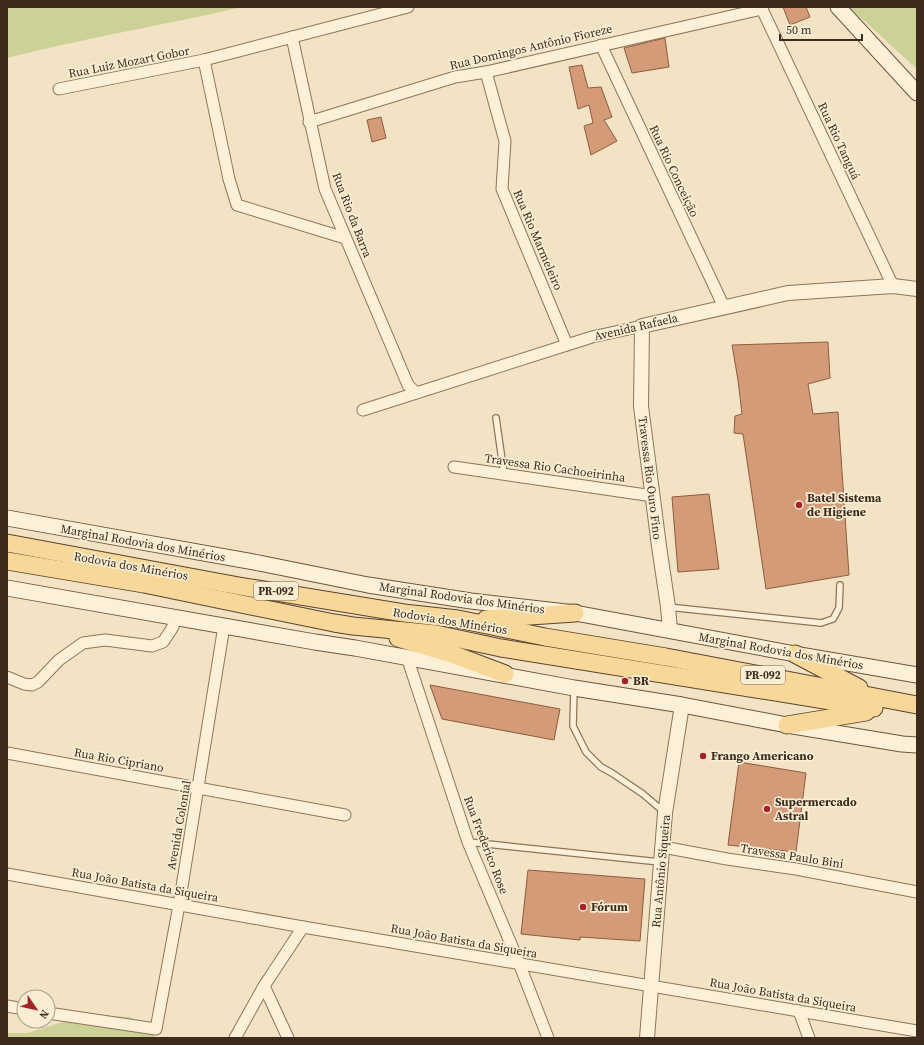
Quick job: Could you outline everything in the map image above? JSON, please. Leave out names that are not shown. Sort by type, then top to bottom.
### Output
[{"type":"main road","points":[[838,7],[917,93]]},
{"type":"main road","name":"Marginal Rodovia dos Minérios","points":[[7,518],[368,585],[471,601],[575,613],[917,675]]},
{"type":"main road","name":"Rodovia dos Minérios","points":[[7,543],[239,586],[404,613],[461,620],[544,637],[680,660],[877,703],[917,716]]},
{"type":"main road","name":"Rodovia dos Minérios","points":[[7,561],[151,586],[353,626],[436,634],[508,649],[877,703],[917,705]]},
{"type":"main road","points":[[7,588],[505,674],[574,688],[682,705],[788,725],[902,744],[917,745]]},
{"type":"main road","points":[[461,620],[575,613]]},
{"type":"main road","points":[[353,626],[452,654],[505,674]]},
{"type":"main road","points":[[796,654],[877,703]]},
{"type":"main road","points":[[788,725],[877,703]]},
{"type":"street","name":"Rua Luiz Mozart Gobor","points":[[59,89],[204,60],[408,7]]},
{"type":"street","name":"Rua Domingos Antônio Fioreze","points":[[309,122],[455,77],[486,72],[762,8]]},
{"type":"street","name":"Rua Rio Tanguá","points":[[762,8],[893,286]]},
{"type":"street","name":"Rua Rio da Barra","points":[[292,37],[309,122],[325,189],[408,385],[416,393]]},
{"type":"street","name":"Rua Rio Conceição","points":[[601,45],[724,307]]},
{"type":"street","points":[[204,60],[237,205],[346,238]]},
{"type":"street","name":"Rua Rio Marmeleiro","points":[[486,72],[505,141],[502,188],[567,345]]},
{"type":"street","name":"Avenida Rafaela","points":[[363,410],[592,337],[788,293],[893,286],[917,289]]},
{"type":"street","name":"Travessa Rio Ouro Fino","points":[[642,326],[641,406],[670,630]]},
{"type":"street","name":"Travessa Rio Cachoeirinha","points":[[454,467],[653,496]]},
{"type":"street","points":[[7,677],[24,684],[32,685],[38,682],[60,660],[83,643],[105,640],[152,646],[163,642],[171,630],[176,618]]},
{"type":"street","name":"Avenida Colonial","points":[[56,1014],[156,1029],[198,788],[224,626]]},
{"type":"street","name":"Rua Frederico Rose","points":[[407,657],[468,842],[519,963],[548,1038]]},
{"type":"street","name":"Rua Antônio Siqueira","points":[[647,1038],[665,813],[682,705]]},
{"type":"street","name":"Rua Rio Cipriano","points":[[7,753],[345,815]]},
{"type":"street","name":"Travessa Paulo Bini","points":[[663,847],[727,859],[796,869],[917,892]]},
{"type":"street","name":"Rua João Batista da Siqueira","points":[[7,874],[303,927],[917,1031]]},
{"type":"street","points":[[235,1038],[264,986],[303,927]]},
{"type":"street","points":[[264,986],[288,1038]]},
{"type":"street","points":[[799,1011],[809,1038]]},
{"type":"lane","points":[[496,418],[504,474]]},
{"type":"lane","points":[[668,607],[821,623],[833,619],[839,608],[840,585]]},
{"type":"lane","points":[[574,688],[573,726],[586,752],[601,767],[643,794],[665,813]]},
{"type":"lane","points":[[468,842],[662,862]]},
{"type":"green space","points":[[7,7],[243,7],[66,44],[7,58]]},
{"type":"green space","points":[[849,7],[917,7],[917,69]]},
{"type":"green space","points":[[95,1015],[130,1017],[157,1038],[7,1038],[7,1033],[28,1033],[41,1029],[56,1029],[56,1024],[75,1018]]},
{"type":"building","points":[[783,7],[806,7],[810,17],[790,25]]},
{"type":"building","points":[[665,38],[669,67],[632,73],[624,48]]},
{"type":"building","points":[[582,65],[588,88],[601,87],[612,117],[604,120],[617,141],[591,155],[584,126],[593,123],[589,105],[578,109],[569,67]]},
{"type":"building","points":[[381,117],[386,138],[372,142],[367,120]]},
{"type":"building","name":"Batel Sistema de Higiene","points":[[828,342],[830,378],[808,384],[813,414],[838,412],[849,575],[766,589],[743,434],[734,433],[735,416],[742,414],[732,345]]},
{"type":"building","points":[[709,494],[719,569],[678,572],[672,497]]},
{"type":"building","points":[[430,685],[560,709],[554,740],[442,719]]},
{"type":"building","name":"Supermercado Astral","points":[[739,762],[806,773],[796,852],[728,845]]},
{"type":"building","name":"Fórum","points":[[528,870],[645,879],[640,941],[580,937],[580,940],[521,934]]},
{"type":"place","name":"Batel Sistema de Higiene","points":[[799,505]]},
{"type":"place","name":"BR","points":[[625,681]]},
{"type":"place","name":"Frango Americano","points":[[703,756]]},
{"type":"place","name":"Supermercado Astral","points":[[767,809]]},
{"type":"place","name":"Fórum","points":[[583,907]]}]
